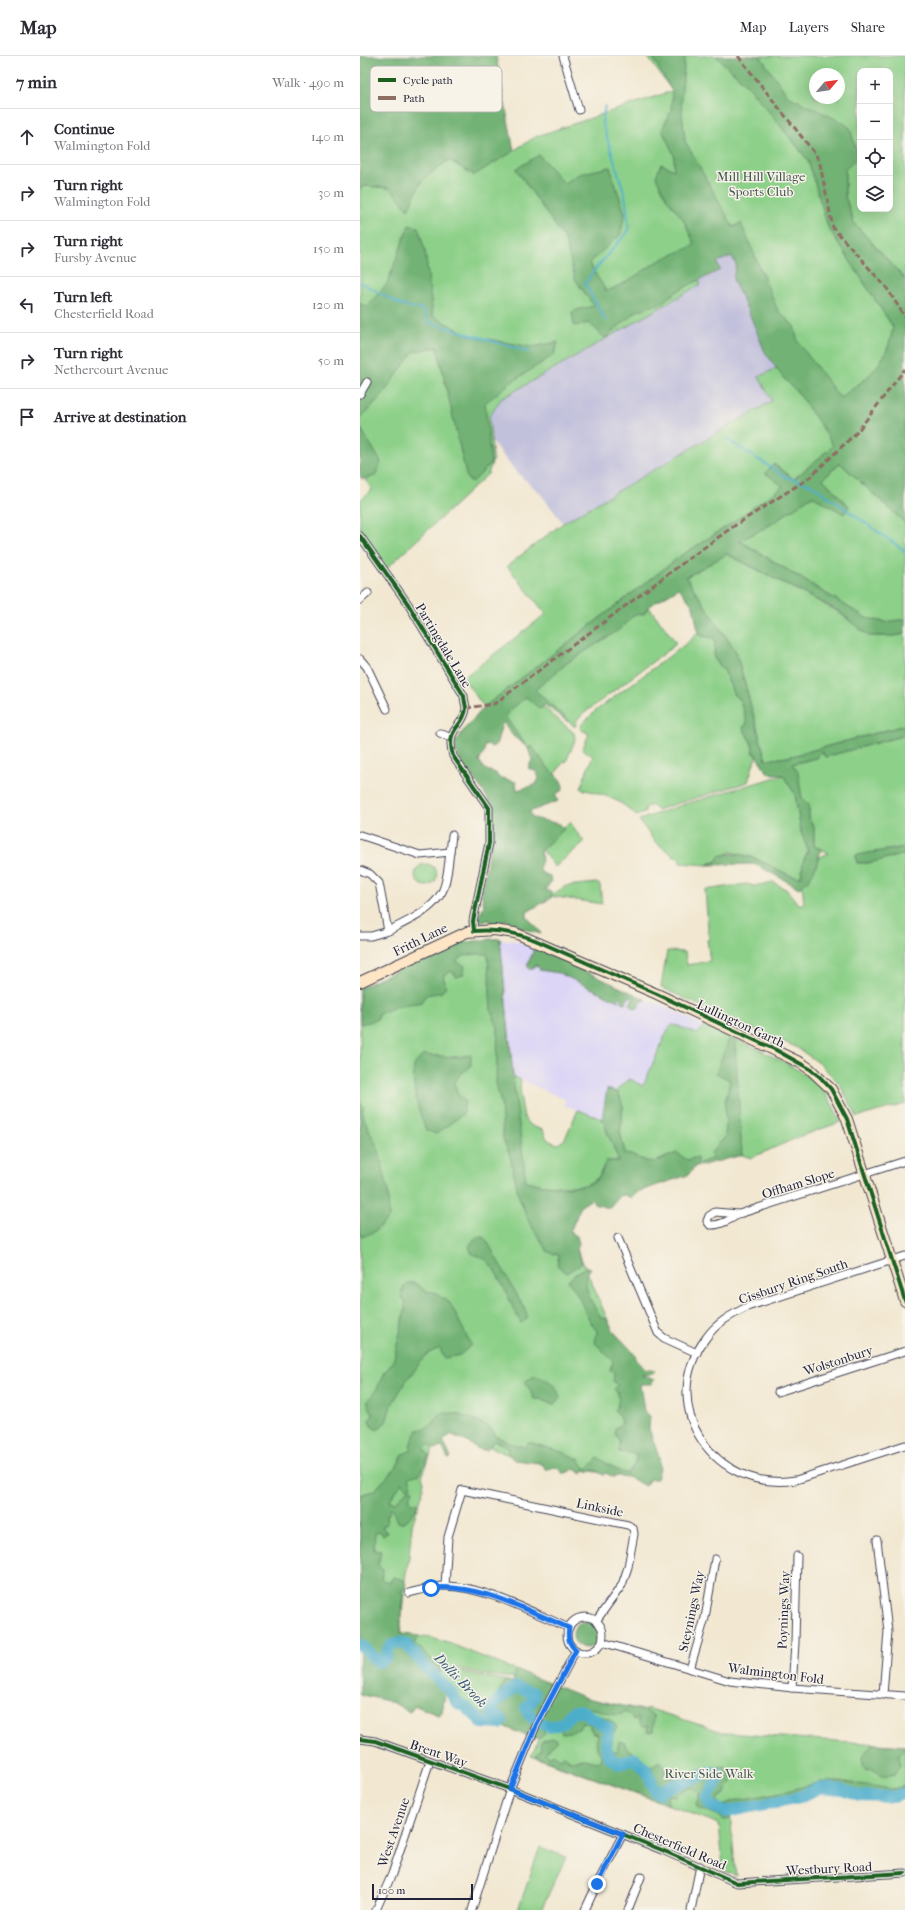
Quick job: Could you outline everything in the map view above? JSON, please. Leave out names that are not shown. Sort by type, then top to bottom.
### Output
[{"type":"street","points":[[563,56],[580,110]]},
{"type":"street","points":[[360,394],[367,382]]},
{"type":"street","name":"Partingdale Lane","points":[[360,536],[408,604],[464,696],[466,708],[451,738]]},
{"type":"street","points":[[360,600],[368,593]]},
{"type":"street","points":[[360,659],[367,667],[387,709]]},
{"type":"street","points":[[440,733],[451,738],[453,756],[489,808],[489,843],[473,921],[474,931]]},
{"type":"street","points":[[360,835],[420,855],[450,852]]},
{"type":"street","points":[[360,936],[371,936],[388,931],[415,916],[436,901],[443,891],[447,877],[452,835]]},
{"type":"street","points":[[360,870],[370,874],[379,883],[388,931]]},
{"type":"street","name":"Frith Lane","points":[[360,982],[449,939],[474,931],[494,930]]},
{"type":"street","name":"Lullington Garth","points":[[494,930],[515,933],[604,970],[776,1050],[810,1069],[831,1089],[847,1120],[905,1301]]},
{"type":"street","name":"Offham Slope","points":[[739,1214],[905,1161]]},
{"type":"street","points":[[618,1238],[658,1333],[664,1338],[697,1353]]},
{"type":"street","name":"Cissbury Ring South","points":[[905,1256],[747,1307],[732,1314],[713,1329],[697,1353],[690,1369],[688,1385],[688,1399],[692,1422],[709,1451],[736,1472],[760,1481],[789,1481],[905,1445]]},
{"type":"street","name":"Wolstonbury","points":[[778,1392],[905,1351]]},
{"type":"street","name":"Linkside","points":[[445,1586],[448,1537],[460,1487],[628,1525],[633,1528],[634,1534],[626,1576],[613,1600],[596,1621]]},
{"type":"street","points":[[877,1540],[888,1632],[883,1695]]},
{"type":"street","name":"Poynings Way","points":[[792,1688],[797,1556]]},
{"type":"street","name":"Steynings Way","points":[[690,1669],[705,1618],[715,1559]]},
{"type":"street","points":[[409,1593],[445,1586],[461,1588],[482,1593],[569,1628]]},
{"type":"street","points":[[581,1618],[596,1621],[602,1630],[602,1642],[596,1650],[591,1652],[586,1653],[576,1650],[568,1638],[569,1628],[576,1620],[581,1618]]},
{"type":"street","name":"Walmington Fold","points":[[602,1642],[730,1681],[792,1688],[905,1696]]},
{"type":"street","points":[[472,1910],[510,1789],[536,1726],[576,1650]]},
{"type":"street","name":"Brent Way","points":[[360,1740],[375,1741],[510,1789]]},
{"type":"street","name":"West Avenue","points":[[376,1910],[392,1874],[430,1761]]},
{"type":"street","name":"Chesterfield Road","points":[[510,1789],[623,1834],[730,1880]]},
{"type":"street","points":[[585,1910],[623,1834]]},
{"type":"street","points":[[691,1910],[700,1866]]},
{"type":"street","name":"Westbury Road","points":[[730,1880],[737,1883],[905,1873]]},
{"type":"street","points":[[628,1910],[641,1877]]},
{"type":"shaded area","points":[[732,256],[736,265],[733,280],[750,315],[765,352],[776,368],[759,377],[772,401],[563,523],[539,492],[517,473],[492,442],[489,417],[501,399],[701,284],[698,280],[720,270],[717,262]]},
{"type":"shaded area","points":[[500,939],[517,941],[532,947],[730,1037],[678,1161],[602,1119],[564,1105],[566,1100],[513,1076]]},
{"type":"green space","points":[[360,56],[496,56],[498,66],[370,66],[370,112],[502,112],[502,88],[514,151],[474,175],[449,160],[422,180],[408,209],[390,188],[364,186],[360,189]]},
{"type":"green space","name":"Mill Hill Village Sports Club","points":[[647,56],[716,56],[748,86],[808,160],[828,227],[893,327],[887,350],[868,376],[840,398],[802,357],[735,243],[691,267],[701,284],[501,399],[489,417],[493,460],[488,474],[387,568],[360,527],[360,500],[372,490],[360,471],[360,189],[363,186],[390,188],[408,208],[422,180],[449,160],[474,175],[537,136],[672,91]]},
{"type":"green space","points":[[652,56],[685,56],[681,100],[685,141],[733,227],[741,223],[778,311],[794,326],[798,342],[840,398],[868,376],[881,360],[887,350],[893,327],[828,227],[808,160],[748,86],[716,56],[760,56],[788,96],[842,122],[850,128],[857,158],[845,170],[845,196],[854,223],[905,279],[905,523],[840,463],[823,479],[849,507],[844,514],[812,496],[770,525],[740,541],[866,618],[885,622],[905,619],[905,634],[893,636],[869,636],[837,610],[727,554],[686,577],[736,652],[766,760],[788,757],[905,725],[905,735],[825,757],[822,751],[816,758],[792,764],[798,772],[802,798],[809,805],[809,820],[814,826],[814,846],[821,849],[816,866],[811,876],[799,888],[755,864],[707,865],[717,861],[718,856],[733,854],[747,856],[788,874],[801,877],[803,862],[808,850],[801,832],[795,794],[783,775],[768,773],[753,751],[752,744],[743,728],[747,723],[740,700],[734,695],[725,672],[714,658],[715,640],[713,638],[699,635],[693,606],[679,588],[649,606],[644,614],[634,615],[620,629],[567,663],[535,690],[569,721],[568,722],[545,705],[540,709],[526,697],[508,712],[506,718],[526,746],[513,736],[504,723],[502,724],[496,745],[491,747],[489,744],[485,745],[484,752],[479,761],[486,770],[496,773],[498,777],[516,782],[517,790],[535,785],[539,779],[537,772],[528,768],[532,760],[528,748],[532,746],[550,770],[559,778],[563,787],[563,790],[555,794],[558,801],[529,812],[533,818],[560,824],[564,829],[540,851],[542,860],[539,868],[542,873],[550,876],[551,882],[545,890],[551,891],[551,898],[527,912],[527,917],[541,934],[520,928],[519,925],[511,925],[507,920],[491,925],[490,920],[482,922],[478,918],[484,906],[482,895],[494,817],[490,803],[464,766],[454,746],[463,730],[484,707],[682,555],[729,525],[783,486],[765,473],[774,464],[794,479],[833,446],[824,430],[796,390],[784,379],[765,352],[750,315],[733,280],[736,265],[732,256],[717,262],[720,270],[679,290],[661,303],[637,311],[605,338],[589,323],[574,326],[572,312],[594,306],[575,279],[565,240],[516,169],[539,155],[564,183],[579,174],[610,167],[625,214],[620,235],[589,263],[606,291],[626,282],[662,260],[695,245],[683,219],[667,199],[656,177],[661,164],[674,170],[674,155],[662,130],[671,110],[672,91]]},
{"type":"green space","points":[[747,56],[905,56],[905,279],[854,223],[845,196],[845,170]]},
{"type":"green space","points":[[409,225],[418,227],[425,250],[433,316],[471,336],[532,347],[558,342],[554,355],[510,383],[485,403],[491,463],[473,482],[467,479],[437,347],[413,352],[384,393],[360,419],[360,303],[366,307],[387,284]]},
{"type":"green space","points":[[776,368],[807,405],[833,446],[794,479],[774,464],[784,486],[729,525],[682,555],[484,707],[463,678],[546,614],[507,566],[563,523],[772,401],[759,377]]},
{"type":"green space","points":[[360,427],[381,462],[375,476],[362,479],[360,476]]},
{"type":"green space","points":[[840,463],[905,523],[905,619],[885,623],[866,618],[739,540],[770,525],[812,496],[849,506],[823,479]]},
{"type":"green space","points":[[727,554],[837,611],[869,636],[893,636],[905,634],[905,725],[788,757],[766,760],[736,652],[686,577]]},
{"type":"green space","points":[[645,602],[675,641],[675,645],[583,714],[577,720],[575,727],[531,689]]},
{"type":"green space","points":[[699,632],[699,635],[713,638],[715,640],[714,658],[725,672],[734,695],[740,700],[747,723],[743,728],[752,744],[753,751],[756,756],[748,782],[656,810],[651,805],[645,808],[645,813],[636,816],[631,810],[618,801],[581,789],[593,756],[582,750],[589,734],[580,729],[581,725],[594,712],[687,643]]},
{"type":"green space","points":[[527,693],[574,733],[575,740],[566,762],[564,761],[553,777],[509,727],[503,712]]},
{"type":"green space","points":[[905,735],[905,847],[856,856],[857,863],[868,863],[905,854],[905,1104],[857,1117],[839,1083],[819,1063],[796,1047],[711,1011],[661,987],[667,951],[685,952],[687,965],[710,961],[707,940],[709,940],[705,890],[746,884],[754,886],[773,882],[787,890],[798,904],[804,904],[802,884],[813,860],[829,853],[814,846],[814,826],[809,820],[809,805],[802,798],[792,764],[816,758],[822,751],[825,757]]},
{"type":"green space","points":[[783,775],[795,794],[801,832],[808,850],[803,862],[801,877],[793,877],[752,857],[731,852],[707,865],[680,863],[680,860],[655,842],[639,820],[685,804]]},
{"type":"green space","points":[[570,822],[584,842],[555,867],[539,847]]},
{"type":"green space","points":[[905,847],[905,854],[868,863],[857,863],[856,855]]},
{"type":"green space","points":[[426,864],[434,867],[437,875],[434,883],[426,886],[418,883],[415,875],[418,867]]},
{"type":"green space","points":[[596,883],[600,885],[602,904],[550,896],[566,886]]},
{"type":"green space","points":[[500,939],[513,1076],[521,1080],[521,1101],[523,1113],[527,1123],[543,1130],[548,1140],[558,1144],[564,1140],[578,1110],[602,1119],[619,1161],[606,1161],[598,1178],[584,1186],[547,1186],[526,1181],[568,1228],[613,1332],[631,1369],[639,1478],[567,1468],[513,1457],[490,1447],[440,1431],[422,1477],[424,1481],[422,1495],[412,1525],[405,1580],[404,1605],[401,1614],[401,1634],[432,1638],[451,1644],[552,1685],[531,1723],[527,1736],[501,1725],[497,1727],[491,1725],[481,1726],[475,1717],[458,1704],[447,1692],[445,1694],[442,1712],[438,1715],[414,1705],[410,1712],[392,1702],[360,1694],[360,988],[458,941],[468,942]],"holes":[[[440,1668],[460,1669],[487,1675],[514,1678],[513,1682],[463,1672],[440,1671]]]},
{"type":"green space","points":[[500,939],[513,1076],[526,1181],[542,1185],[564,1187],[584,1185],[598,1178],[606,1161],[619,1161],[602,1119],[607,1089],[619,1093],[623,1107],[620,1132],[625,1153],[652,1163],[677,1153],[687,1160],[697,1157],[698,1163],[688,1175],[637,1192],[631,1198],[625,1195],[619,1196],[609,1208],[594,1204],[592,1199],[581,1206],[570,1232],[577,1236],[579,1244],[577,1250],[582,1263],[567,1273],[557,1265],[559,1255],[548,1252],[529,1222],[519,1197],[510,1156],[503,1139],[501,1103],[496,1084],[498,1027],[491,1011],[488,954],[467,955],[459,958],[456,961],[465,966],[463,975],[456,977],[452,971],[443,976],[446,986],[442,992],[426,995],[422,1002],[395,1007],[379,1014],[377,1020],[360,1024],[360,988],[458,941],[468,942]]},
{"type":"green space","points":[[535,948],[645,1000],[641,1001],[637,1009],[631,1007],[630,1004],[633,999],[630,996],[625,1003],[621,1002],[622,998],[620,996],[618,1001],[559,973],[539,970],[540,968],[536,965],[530,970],[527,965]]},
{"type":"green space","points":[[672,1025],[697,1034],[704,1026],[748,1044],[779,1059],[807,1076],[822,1089],[831,1102],[841,1122],[801,1136],[751,1158],[742,1155],[691,1168],[677,1153],[652,1163],[625,1153],[620,1132],[623,1107],[616,1092],[618,1088],[630,1079],[643,1086],[668,1029]]},
{"type":"green space","points":[[730,1037],[735,1039],[742,1155],[700,1166],[700,1163],[713,1158],[710,1154],[725,1137],[725,1102],[730,1080],[716,1073]]},
{"type":"green space","points":[[423,1055],[457,1057],[471,1055],[471,1066],[461,1074],[454,1083],[458,1094],[465,1101],[463,1114],[436,1134],[426,1130],[420,1114],[415,1090],[414,1065]]},
{"type":"green space","points":[[360,1102],[363,1107],[363,1116],[379,1151],[388,1190],[389,1218],[374,1232],[362,1237],[360,1233]]},
{"type":"green space","points":[[476,1237],[484,1237],[525,1309],[528,1318],[521,1323],[496,1272],[486,1260],[472,1254],[469,1246]]},
{"type":"green space","points":[[587,1267],[591,1268],[587,1274],[586,1287],[601,1318],[607,1319],[615,1333],[633,1352],[637,1360],[645,1369],[655,1371],[653,1374],[642,1375],[654,1380],[651,1384],[640,1384],[644,1411],[650,1416],[649,1429],[659,1457],[660,1468],[657,1479],[650,1479],[645,1486],[626,1477],[613,1477],[606,1473],[603,1475],[595,1470],[584,1470],[582,1474],[574,1469],[566,1473],[562,1473],[559,1469],[553,1467],[551,1469],[546,1469],[539,1463],[514,1460],[508,1453],[509,1447],[494,1441],[487,1450],[481,1450],[452,1434],[443,1440],[451,1458],[448,1459],[441,1447],[435,1449],[428,1444],[424,1448],[429,1456],[420,1474],[409,1477],[412,1486],[407,1488],[402,1483],[389,1501],[396,1502],[407,1490],[414,1490],[409,1497],[412,1504],[418,1502],[414,1512],[408,1519],[401,1523],[398,1522],[393,1509],[390,1508],[389,1514],[386,1515],[387,1524],[382,1527],[387,1533],[383,1536],[381,1532],[375,1533],[374,1550],[381,1551],[378,1565],[383,1570],[381,1579],[389,1583],[393,1577],[404,1580],[407,1588],[401,1591],[404,1598],[401,1614],[401,1634],[419,1636],[414,1643],[440,1667],[439,1678],[449,1687],[458,1700],[466,1704],[476,1713],[485,1714],[495,1700],[505,1681],[513,1682],[516,1670],[586,1698],[646,1711],[654,1716],[653,1732],[647,1731],[648,1726],[642,1727],[639,1723],[638,1717],[634,1720],[626,1712],[616,1715],[595,1709],[584,1709],[609,1720],[617,1727],[613,1734],[611,1749],[617,1752],[619,1742],[624,1742],[627,1749],[639,1755],[651,1767],[659,1761],[666,1767],[664,1776],[666,1778],[674,1777],[681,1781],[690,1777],[695,1771],[724,1766],[730,1773],[732,1782],[728,1787],[726,1794],[720,1797],[718,1801],[722,1806],[733,1801],[787,1791],[820,1782],[846,1782],[892,1789],[905,1786],[905,1797],[894,1800],[858,1800],[848,1794],[819,1791],[797,1800],[730,1814],[731,1819],[724,1820],[715,1814],[697,1807],[696,1802],[699,1799],[699,1793],[693,1787],[682,1791],[677,1796],[668,1795],[667,1800],[669,1805],[536,1757],[542,1750],[540,1746],[542,1741],[552,1738],[557,1739],[557,1742],[545,1752],[550,1757],[553,1754],[560,1759],[564,1756],[571,1760],[583,1759],[595,1762],[600,1761],[601,1755],[596,1745],[598,1734],[593,1733],[590,1728],[590,1724],[582,1722],[579,1729],[562,1733],[560,1728],[545,1728],[543,1730],[545,1734],[540,1738],[534,1738],[532,1727],[527,1736],[501,1725],[497,1727],[491,1725],[481,1726],[475,1717],[458,1704],[447,1692],[445,1694],[442,1712],[438,1715],[414,1705],[410,1712],[392,1702],[360,1694],[360,1495],[374,1491],[397,1466],[403,1454],[412,1450],[410,1445],[418,1430],[431,1425],[440,1413],[461,1415],[481,1423],[493,1430],[495,1436],[512,1444],[525,1447],[528,1442],[562,1452],[579,1459],[585,1468],[588,1468],[598,1458],[621,1472],[628,1473],[635,1463],[636,1454],[619,1452],[619,1440],[615,1434],[615,1428],[622,1424],[618,1414],[615,1411],[619,1399],[618,1394],[614,1389],[618,1385],[613,1381],[614,1373],[610,1371],[613,1361],[595,1343],[597,1331],[568,1281],[576,1273]]},
{"type":"green space","points":[[406,1283],[415,1283],[425,1291],[433,1292],[450,1303],[471,1345],[460,1355],[444,1358],[440,1348],[427,1354],[406,1381],[391,1406],[386,1422],[377,1430],[371,1426],[369,1420],[373,1415],[367,1401],[377,1389],[383,1374],[393,1362],[405,1311],[405,1301],[402,1297],[402,1290]]},
{"type":"green space","points":[[534,1375],[547,1380],[557,1390],[560,1399],[553,1405],[540,1399],[534,1399],[525,1382]]},
{"type":"green space","points":[[586,1622],[595,1626],[599,1635],[595,1644],[586,1648],[577,1644],[573,1635],[577,1626]]},
{"type":"green space","name":"River Side Walk","points":[[586,1698],[646,1711],[647,1708],[726,1733],[905,1746],[905,1797],[894,1800],[858,1800],[848,1794],[819,1791],[797,1800],[730,1814],[736,1876],[720,1869],[723,1866],[719,1824],[531,1756],[546,1722]]},
{"type":"green space","points":[[875,1744],[904,1746],[904,1750],[899,1754],[900,1765],[895,1774],[884,1776],[872,1769],[866,1770],[863,1762],[864,1755],[868,1749]]},
{"type":"green space","points":[[540,1847],[566,1857],[541,1910],[518,1910]]},
{"type":"waterway","points":[[605,106],[602,122],[625,195],[629,230],[592,273],[585,284],[606,321]]},
{"type":"waterway","points":[[360,282],[401,305],[424,310],[428,322],[529,352]]},
{"type":"waterway","points":[[726,439],[786,477],[812,485],[905,551]]},
{"type":"waterway","name":"Dollis Brook","points":[[360,1645],[379,1662],[386,1658],[388,1649],[393,1644],[401,1643],[407,1645],[426,1668],[448,1689],[458,1703],[465,1706],[483,1723],[500,1724],[502,1722],[502,1720],[492,1713],[491,1709],[494,1704],[515,1687],[534,1693],[535,1697],[526,1708],[527,1712],[535,1720],[550,1727],[563,1723],[573,1711],[582,1711],[608,1728],[606,1747],[609,1757],[619,1764],[634,1758],[646,1770],[656,1792],[659,1793],[669,1787],[712,1772],[718,1774],[719,1778],[707,1798],[710,1805],[726,1812],[800,1797],[819,1788],[843,1790],[859,1796],[893,1797],[905,1793]]},
{"type":"marked path","points":[[738,56],[816,155],[820,164],[833,228],[886,287],[905,317]]},
{"type":"marked path","points":[[466,708],[494,704],[731,528],[809,478],[857,432],[905,369]]},
{"type":"cycle path","points":[[360,536],[408,604],[464,696],[466,709],[464,716],[462,721],[455,729],[451,739],[453,756],[489,808],[489,843],[473,921],[474,931],[490,930],[505,932],[535,940],[657,994],[776,1050],[810,1069],[820,1077],[831,1089],[847,1119],[905,1301]]},
{"type":"cycle path","points":[[360,1739],[375,1741],[510,1789],[662,1850],[737,1883],[905,1873]]},
{"type":"route","points":[[431,1588],[445,1586],[482,1593],[569,1628],[568,1638],[572,1647],[576,1650],[536,1726],[510,1789],[623,1834],[597,1884]]}]
